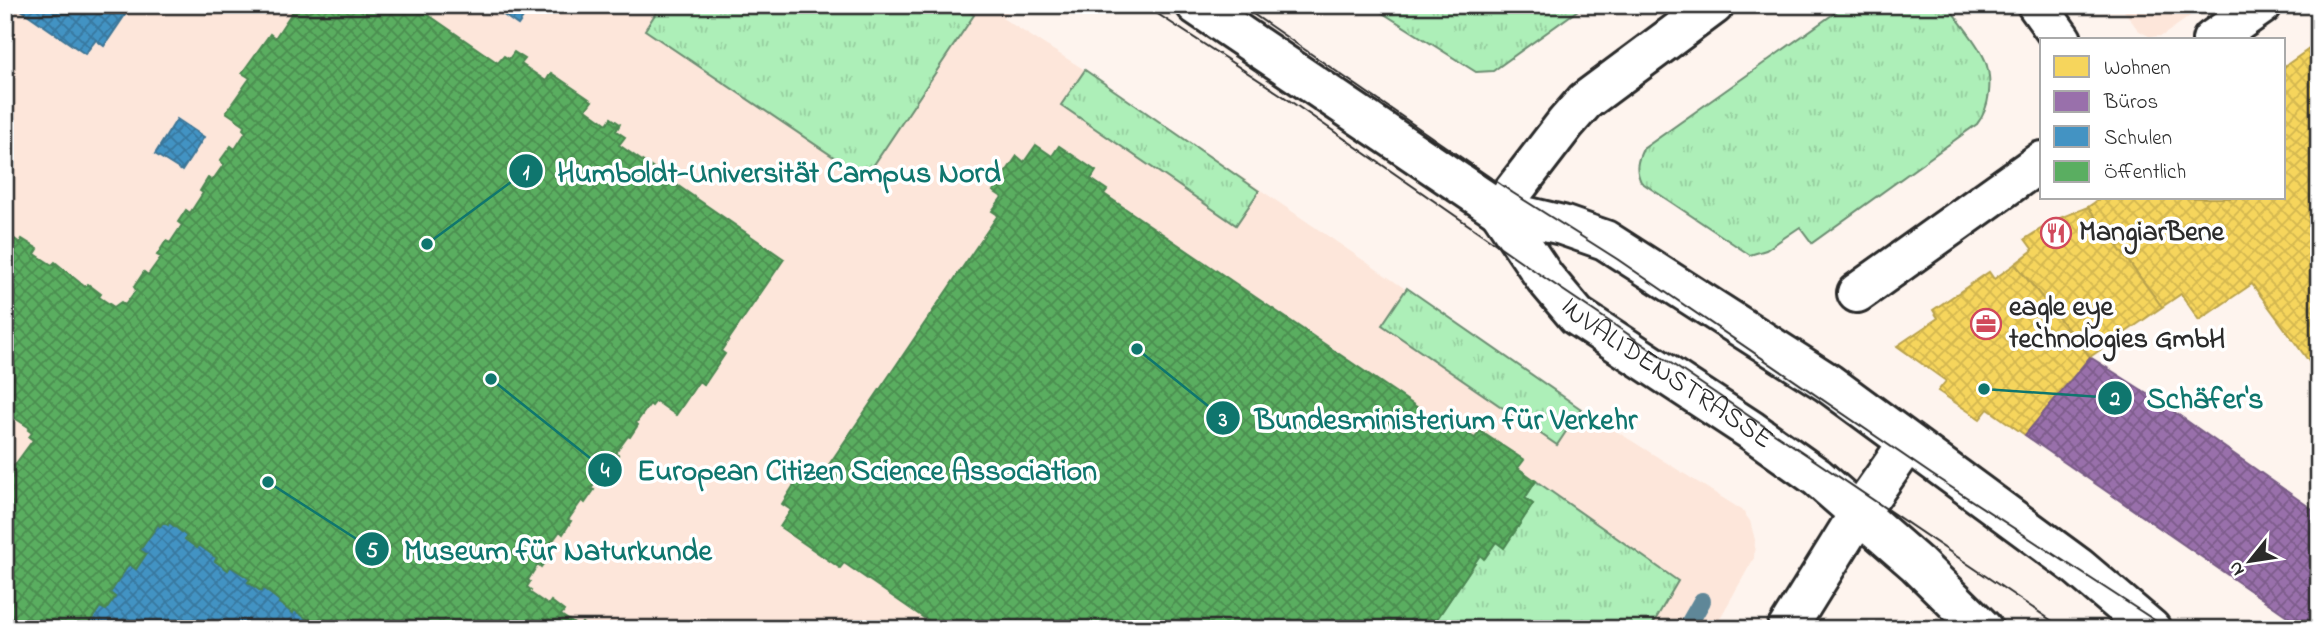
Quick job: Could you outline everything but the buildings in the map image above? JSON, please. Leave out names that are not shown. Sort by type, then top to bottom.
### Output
[{"type":"main road","name":"INVALIDENSTRASSE","points":[[1196,5],[1499,210],[1585,232],[1623,250],[1828,383],[2078,567],[2151,629]]},
{"type":"main road","points":[[1499,210],[1564,124],[1585,101],[1714,5]]},
{"type":"main road","points":[[2037,5],[2061,38]]},
{"type":"main road","points":[[2215,38],[2262,5]]},
{"type":"main road","points":[[1857,293],[2040,162]]},
{"type":"main road","name":"INVALIDENSTRASSE","points":[[1499,210],[1545,278],[1577,316],[1817,477],[1917,564],[1983,629]]},
{"type":"main road","points":[[1787,629],[1859,513],[1908,443]]},
{"type":"shaded area","points":[[5,5],[1014,5],[1002,18],[1085,70],[1581,409],[1742,510],[1750,521],[1755,540],[1754,558],[1714,629],[5,629]]},
{"type":"shaded area","points":[[2120,5],[2206,5],[2162,36],[2150,37],[2138,30]]},
{"type":"green space","points":[[661,5],[959,5],[974,15],[865,178],[645,30]]},
{"type":"green space","points":[[1370,5],[1585,5],[1493,71],[1476,72]]},
{"type":"green space","points":[[1846,5],[1947,5],[1985,60],[1989,85],[1987,102],[1977,124],[1812,243],[1800,227],[1766,250],[1750,255],[1641,182],[1638,165],[1643,149]]},
{"type":"green space","points":[[1085,70],[1259,191],[1236,225],[1061,105]]},
{"type":"green space","points":[[1407,288],[1581,409],[1557,445],[1382,325]]},
{"type":"green space","points":[[1536,481],[1678,581],[1650,629],[1430,629],[1480,555],[1485,558],[1496,542],[1504,547],[1533,504],[1525,498]]},
{"type":"waterway","points":[[1686,629],[1702,601]]},
{"type":"tram line","points":[[1144,5],[1280,94],[1545,278],[2064,629]]},
{"type":"tram line","points":[[1240,5],[1513,193],[1617,259],[1931,474],[2168,629]]},
{"type":"place","name":"MangiarBene","points":[[2056,233]]},
{"type":"place","name":"Humboldt-Universität Campus Nord","points":[[427,244]]},
{"type":"place","name":"eagle eye technologies GmbH","points":[[1986,324]]},
{"type":"place","name":"Bundesministerium für Verkehr","points":[[1137,349]]},
{"type":"place","name":"European Citizen Science Association","points":[[491,379]]},
{"type":"place","name":"Schäfer's","points":[[1984,389]]},
{"type":"place","name":"Museum für Naturkunde","points":[[268,482]]}]
